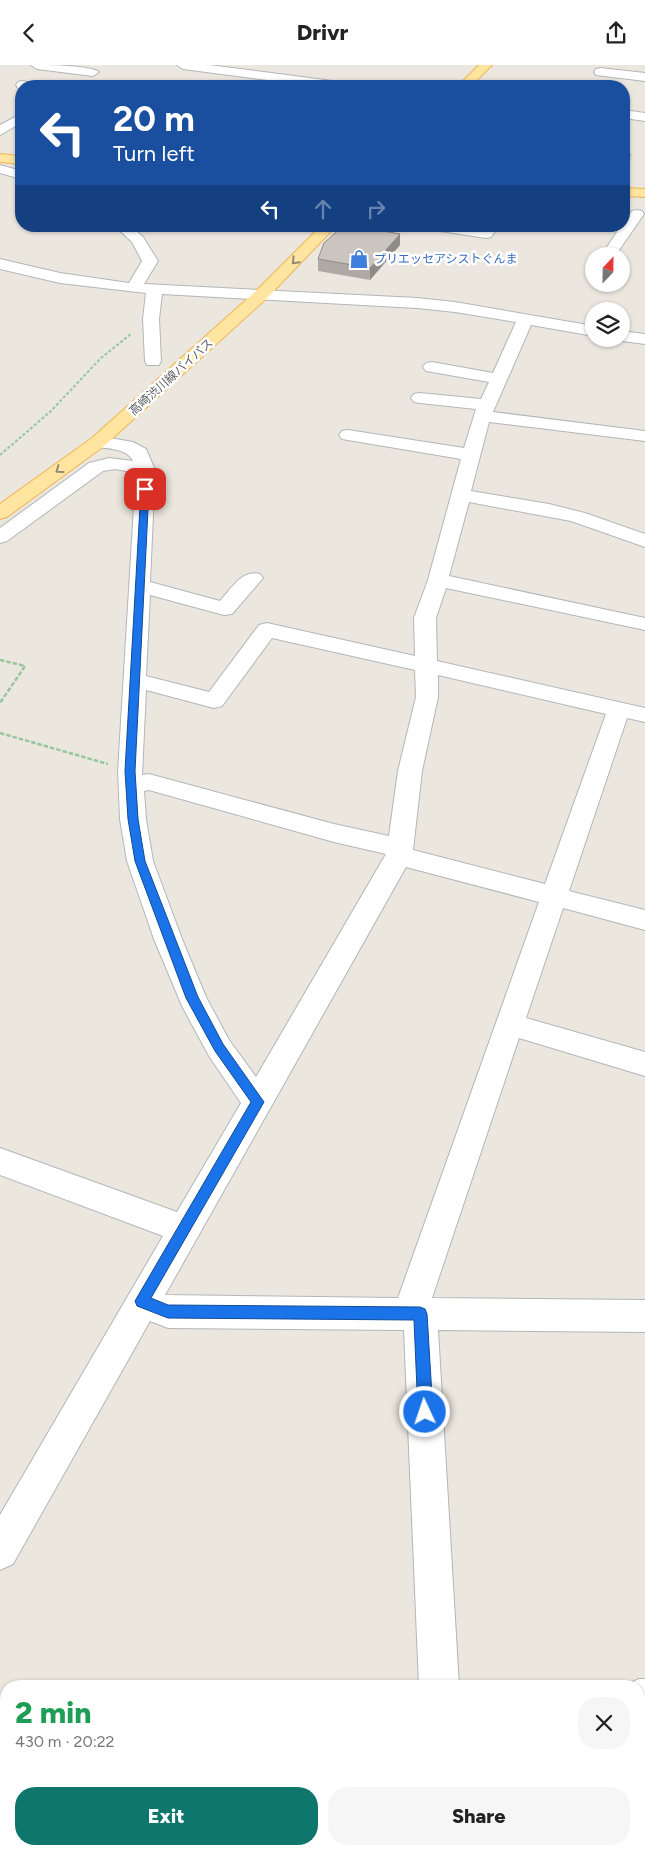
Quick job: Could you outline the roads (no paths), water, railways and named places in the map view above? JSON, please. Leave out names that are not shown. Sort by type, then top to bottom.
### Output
[{"type":"main road","points":[[454,80],[469,65]]},
{"type":"main road","points":[[470,80],[486,65]]},
{"type":"main road","points":[[0,158],[15,159]]},
{"type":"main road","points":[[630,192],[645,193]]},
{"type":"main road","name":"高崎渋川線バイパス","points":[[0,513],[98,442],[262,294],[323,232]]},
{"type":"main road","name":"高崎渋川線バイパス","points":[[0,493],[104,420],[187,347],[250,280]]},
{"type":"street","points":[[81,80],[105,65]]},
{"type":"street","points":[[183,65],[296,80]]},
{"type":"street","points":[[280,80],[293,69]]},
{"type":"street","points":[[597,72],[645,77]]},
{"type":"street","points":[[30,78],[54,80]]},
{"type":"street","points":[[630,103],[645,105]]},
{"type":"street","points":[[630,115],[645,117]]},
{"type":"street","points":[[0,131],[15,122]]},
{"type":"street","points":[[0,169],[15,173]]},
{"type":"street","points":[[129,232],[138,240],[150,261],[148,267],[133,288]]},
{"type":"street","points":[[614,247],[623,232]]},
{"type":"street","points":[[0,264],[60,278],[133,288],[377,300],[455,307],[585,329]]},
{"type":"street","points":[[153,361],[151,319],[155,288]]},
{"type":"street","points":[[0,1551],[400,852],[410,771],[427,697],[425,618],[438,580],[484,411],[526,319]]},
{"type":"street","points":[[630,337],[645,339]]},
{"type":"street","points":[[432,367],[498,379]]},
{"type":"street","points":[[420,398],[484,411],[645,437]]},
{"type":"street","points":[[348,435],[472,455]]},
{"type":"street","points":[[98,442],[126,446],[139,453],[146,470],[134,680],[131,778],[133,819],[140,861],[168,939],[192,998],[219,1048],[257,1102]]},
{"type":"street","points":[[0,537],[96,467],[108,463],[127,464],[146,470]]},
{"type":"street","points":[[461,495],[549,510],[578,517],[645,541]]},
{"type":"street","points":[[140,586],[224,609],[253,578]]},
{"type":"street","points":[[438,580],[645,624]]},
{"type":"street","points":[[134,680],[214,701],[267,630],[632,712],[553,897],[417,1291],[416,1314],[439,1680]]},
{"type":"street","points":[[131,778],[334,833],[553,897],[645,920]]},
{"type":"street","points":[[509,1024],[645,1063]]},
{"type":"street","points":[[0,1161],[184,1229]]},
{"type":"street","points":[[142,1301],[168,1311],[645,1316]]},
{"type":"place","name":"プリエッセアシストぐんま","points":[[359,259]]}]
